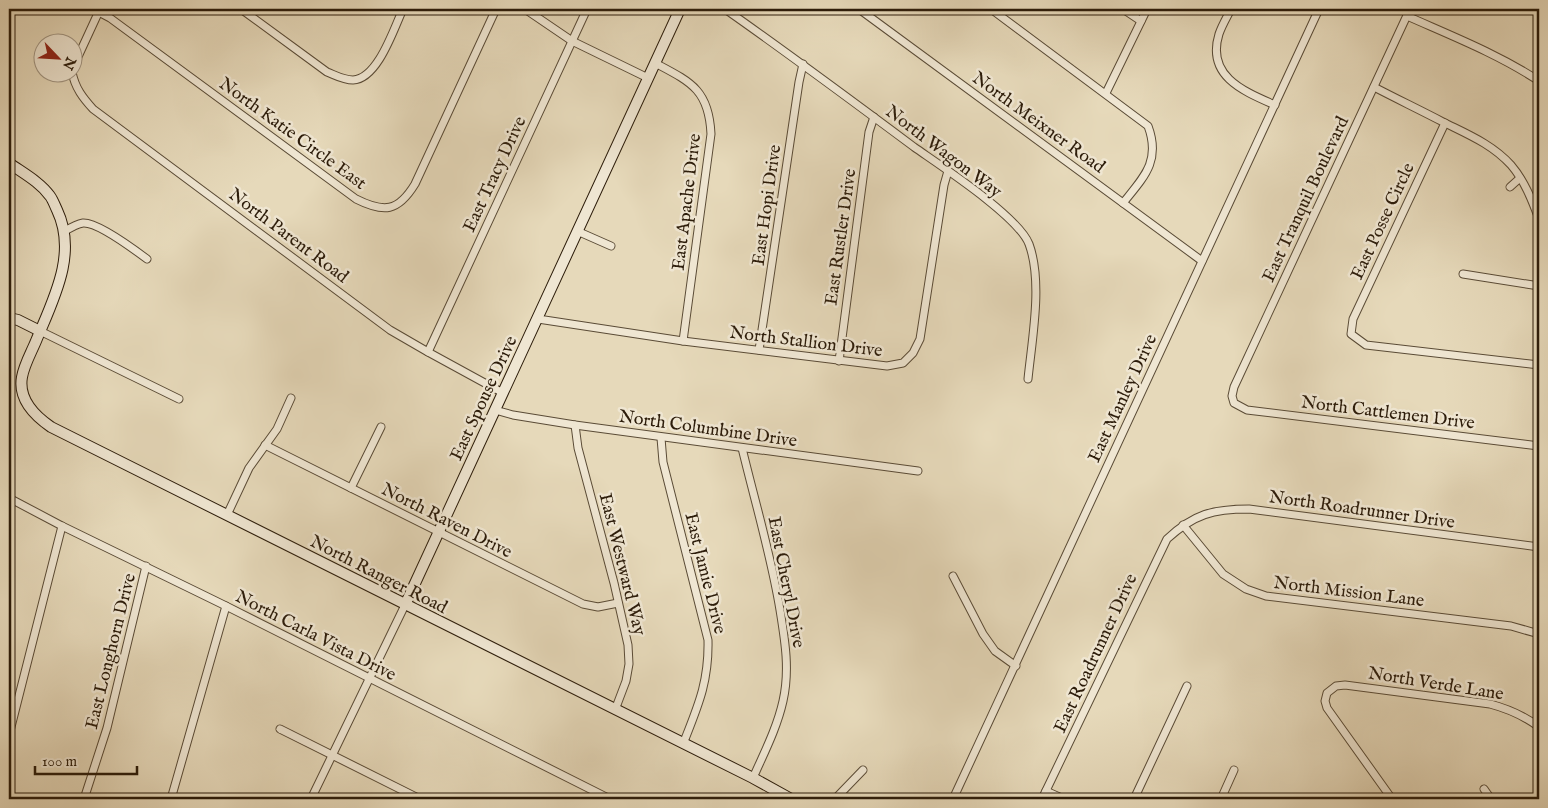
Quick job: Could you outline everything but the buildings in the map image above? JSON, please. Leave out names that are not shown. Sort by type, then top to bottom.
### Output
[{"type":"street","points":[[241,9],[327,72],[342,78],[355,80],[376,66],[403,9]]},
{"type":"street","name":"North Katie Circle East","points":[[98,10],[356,199],[370,206],[383,209],[393,207],[402,202],[415,184],[496,9]]},
{"type":"street","points":[[525,9],[572,41],[648,78]]},
{"type":"street","name":"East Tracy Drive","points":[[428,352],[587,9]]},
{"type":"street","name":"East Spouse Drive","points":[[311,799],[405,605],[680,9]]},
{"type":"street","name":"North Wagon Way","points":[[725,9],[804,64],[986,200],[1018,228],[1028,242],[1032,256],[1036,290],[1028,379]]},
{"type":"street","name":"North Meixner Road","points":[[859,9],[1202,261]]},
{"type":"street","points":[[991,9],[1148,126],[1153,140],[1154,152],[1144,176],[1124,203]]},
{"type":"street","points":[[1123,9],[1141,21]]},
{"type":"street","points":[[1106,93],[1147,9]]},
{"type":"street","points":[[1231,9],[1219,34],[1216,56],[1221,71],[1235,84],[1248,92],[1275,104]]},
{"type":"street","name":"East Manley Drive","points":[[953,799],[1319,9]]},
{"type":"street","points":[[82,48],[98,10]]},
{"type":"street","points":[[1408,12],[1485,50],[1539,81]]},
{"type":"street","name":"East Tranquil Boulevard","points":[[1234,403],[1232,396],[1234,387],[1408,12]]},
{"type":"street","name":"East Apache Drive","points":[[655,63],[675,73],[696,88],[706,105],[710,118],[711,134],[683,341]]},
{"type":"street","name":"East Hopi Drive","points":[[759,350],[799,82],[804,64]]},
{"type":"street","name":"North Parent Road","points":[[74,82],[82,97],[93,109],[390,330],[503,393]]},
{"type":"street","points":[[1374,87],[1481,141],[1511,165],[1533,201],[1539,219]]},
{"type":"street","name":"East Rustler Drive","points":[[839,361],[869,132],[874,117]]},
{"type":"street","name":"East Posse Circle","points":[[1445,123],[1353,319],[1351,334],[1366,345],[1539,365]]},
{"type":"street","points":[[9,163],[38,183],[51,197],[65,231],[83,223],[91,224],[147,259]]},
{"type":"street","name":"North Stallion Drive","points":[[538,319],[683,341],[839,361],[887,366],[903,363],[913,353],[920,339],[944,185],[948,172]]},
{"type":"street","points":[[1510,186],[1520,178]]},
{"type":"street","name":"North Ranger Road","points":[[65,231],[66,250],[62,274],[22,378],[24,393],[29,406],[38,418],[51,427],[753,778],[791,799]]},
{"type":"street","points":[[577,231],[611,246]]},
{"type":"street","points":[[1463,274],[1539,286]]},
{"type":"street","points":[[9,318],[18,320],[179,399]]},
{"type":"street","points":[[227,515],[249,468],[277,429],[291,398]]},
{"type":"street","name":"North Cattlemen Drive","points":[[1234,403],[1247,410],[1539,446]]},
{"type":"street","name":"North Columbine Drive","points":[[495,410],[513,415],[661,438],[918,471]]},
{"type":"street","name":"East Westward Way","points":[[574,425],[578,448],[628,645],[626,681],[615,710]]},
{"type":"street","points":[[351,488],[381,427]]},
{"type":"street","name":"East Jamie Drive","points":[[661,438],[663,462],[708,640],[708,660],[703,691],[683,744]]},
{"type":"street","name":"North Raven Drive","points":[[266,445],[438,533],[583,604],[598,607],[618,603]]},
{"type":"street","name":"East Cheryl Drive","points":[[742,448],[773,567],[787,649],[787,676],[784,700],[777,724],[753,778]]},
{"type":"street","name":"North Carla Vista Drive","points":[[9,498],[608,799]]},
{"type":"street","name":"North Roadrunner Drive","points":[[1183,525],[1200,515],[1217,510],[1249,509],[1539,548]]},
{"type":"street","name":"North Mission Lane","points":[[1183,525],[1223,574],[1246,590],[1266,596],[1511,626],[1539,634]]},
{"type":"street","name":"East Roadrunner Drive","points":[[1042,799],[1157,558],[1168,539],[1183,525]]},
{"type":"street","points":[[9,735],[62,526]]},
{"type":"street","name":"East Longhorn Drive","points":[[84,799],[107,728],[146,566]]},
{"type":"street","points":[[953,576],[983,634],[995,651],[1016,666]]},
{"type":"street","points":[[171,799],[226,606]]},
{"type":"street","name":"North Verde Lane","points":[[1392,799],[1327,708],[1325,701],[1327,693],[1336,686],[1345,685],[1490,704],[1510,709],[1539,727]]},
{"type":"street","points":[[1134,799],[1187,686]]},
{"type":"street","points":[[280,729],[420,799]]},
{"type":"street","points":[[835,799],[863,770]]},
{"type":"street","points":[[1221,799],[1234,770]]},
{"type":"street","points":[[1484,789],[1491,799]]},
{"type":"street","points":[[1046,791],[1064,799]]}]
